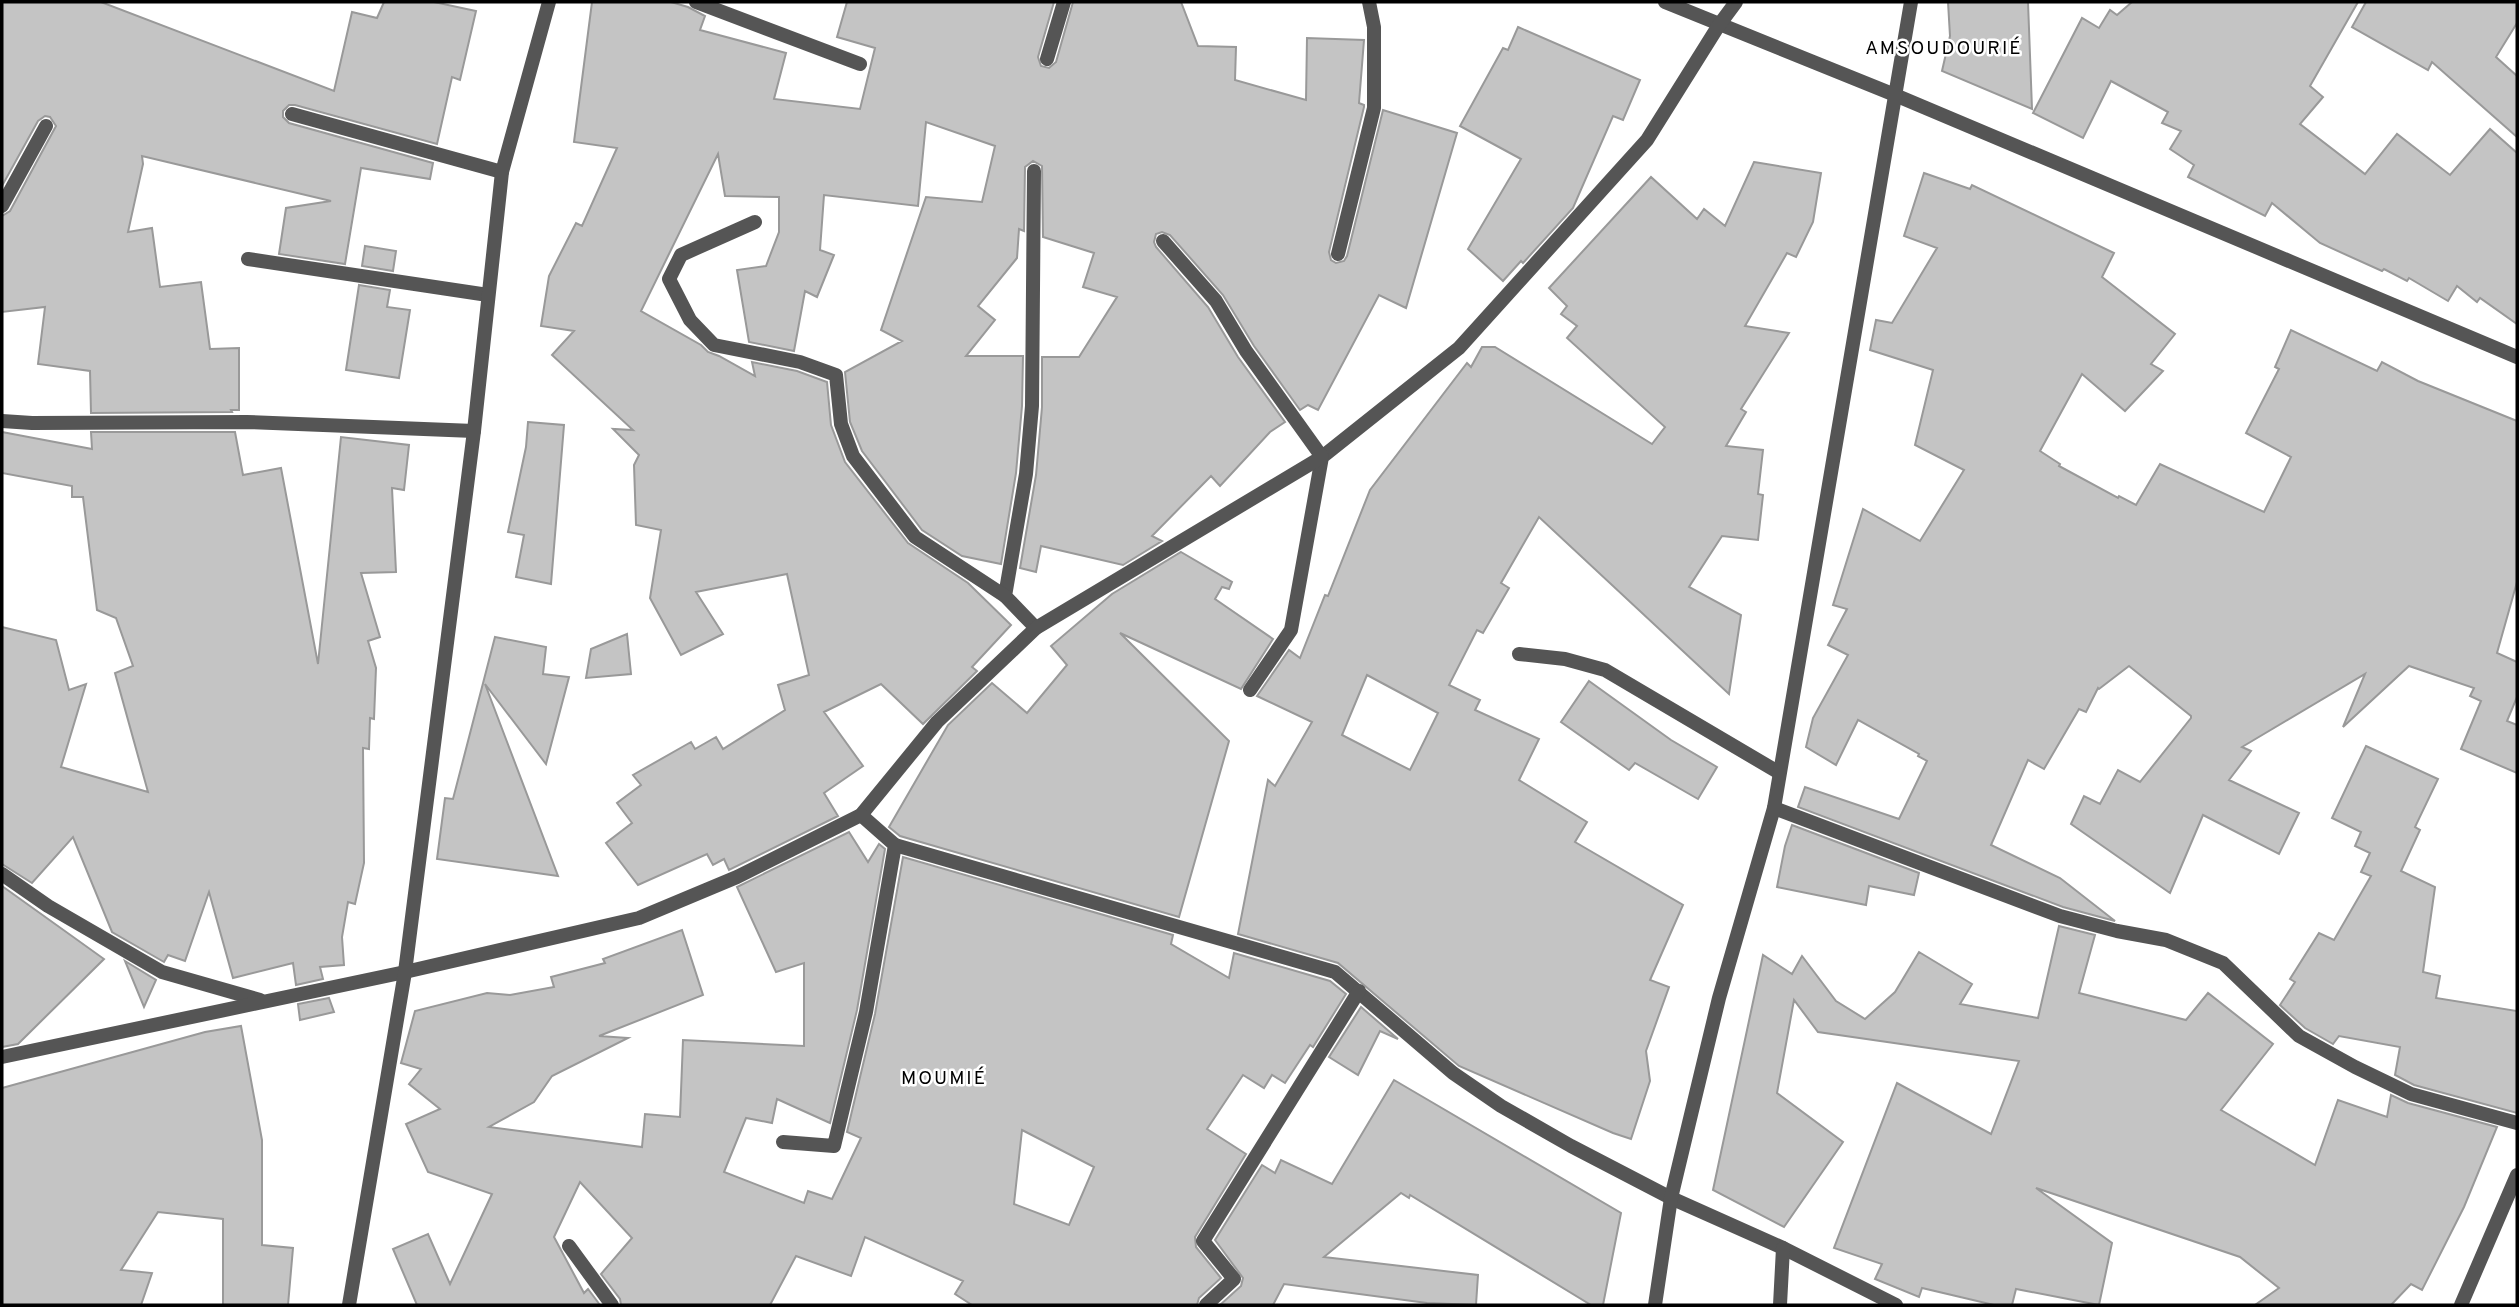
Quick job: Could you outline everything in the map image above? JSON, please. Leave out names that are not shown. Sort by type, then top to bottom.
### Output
[{"type":"street","points":[[349,1305],[405,972],[474,430],[502,172],[549,2]]},
{"type":"street","points":[[696,2],[860,64]]},
{"type":"street","points":[[1047,59],[1065,2]]},
{"type":"street","points":[[1338,254],[1374,108],[1374,27],[1369,2]]},
{"type":"street","points":[[1665,2],[1895,95],[2517,357]]},
{"type":"street","points":[[2,1057],[405,972],[639,918],[737,877],[861,815],[937,722],[1036,628],[1322,457],[1459,348],[1647,140],[1736,2]]},
{"type":"street","points":[[1655,1305],[1671,1198],[1719,998],[1773,808],[1910,2]]},
{"type":"street","points":[[292,114],[502,172]]},
{"type":"street","points":[[2,206],[46,126]]},
{"type":"street","points":[[1005,596],[1026,474],[1032,406],[1034,171]]},
{"type":"street","points":[[755,222],[681,255],[669,279],[690,320],[714,345],[800,362],[836,374],[841,424],[853,456],[915,537],[1005,596],[1036,628]]},
{"type":"street","points":[[1163,241],[1216,301],[1245,351],[1322,457],[1291,630],[1250,690]]},
{"type":"street","points":[[248,259],[488,295]]},
{"type":"street","points":[[2,421],[247,422],[474,430]]},
{"type":"street","points":[[1519,654],[1565,659],[1605,670],[1779,772]]},
{"type":"street","points":[[1773,808],[2060,916],[2166,940],[2223,963],[2299,1036],[2355,1068],[2411,1094],[2517,1123]]},
{"type":"street","points":[[861,815],[895,845],[1335,972],[1453,1073],[1502,1106],[1571,1146],[1671,1198],[1783,1248],[1896,1305]]},
{"type":"street","points":[[783,1142],[834,1146],[866,1012],[895,845]]},
{"type":"street","points":[[2,874],[48,906],[162,972],[265,1002]]},
{"type":"street","points":[[1206,1305],[1234,1279],[1203,1241],[1359,991]]},
{"type":"street","points":[[2461,1305],[2517,1175]]},
{"type":"street","points":[[569,1246],[612,1305]]},
{"type":"street","points":[[1780,1305],[1783,1248]]},
{"type":"building","points":[[2,2],[101,2],[334,91],[352,12],[377,18],[384,2],[434,2],[476,11],[460,80],[452,77],[437,144],[295,105],[289,105],[283,111],[283,117],[289,123],[433,163],[430,179],[361,168],[345,264],[279,254],[286,208],[331,201],[142,156],[143,164],[128,232],[152,228],[160,287],[201,282],[210,349],[239,348],[239,410],[91,413],[90,371],[38,364],[45,307],[2,312],[2,216],[10,211],[56,126],[50,117],[45,116],[38,121],[2,186]]},
{"type":"building","points":[[592,2],[671,2],[688,7],[705,16],[700,30],[786,53],[774,99],[860,109],[875,48],[837,37],[847,2],[1054,2],[1038,57],[1041,66],[1049,68],[1056,62],[1073,2],[1181,2],[1198,46],[1236,47],[1235,80],[1306,100],[1307,38],[1364,40],[1359,103],[1364,107],[1329,252],[1331,260],[1336,263],[1344,261],[1347,256],[1383,110],[1457,133],[1406,308],[1379,295],[1318,410],[1308,405],[1300,410],[1254,346],[1223,295],[1170,235],[1162,232],[1156,234],[1156,247],[1208,307],[1238,357],[1285,422],[1270,432],[1220,486],[1211,476],[1152,536],[1162,541],[1123,565],[1041,546],[1036,572],[1020,568],[1036,475],[1042,407],[1042,357],[1079,357],[1117,297],[1083,287],[1094,253],[1043,237],[1042,166],[1033,161],[1025,167],[1024,231],[1019,229],[1017,258],[978,306],[995,320],[966,356],[1023,356],[1016,473],[1001,564],[962,556],[922,530],[862,451],[850,422],[845,372],[902,341],[881,330],[926,197],[982,202],[995,146],[926,122],[918,206],[824,195],[820,250],[834,255],[817,297],[805,291],[794,351],[749,342],[737,270],[766,266],[779,232],[779,197],[725,196],[718,154],[641,311],[701,345],[708,352],[755,376],[752,362],[797,371],[827,382],[831,425],[845,462],[908,543],[968,583],[1011,625],[972,667],[977,671],[923,724],[881,684],[824,712],[863,766],[824,793],[838,816],[729,870],[724,859],[713,865],[707,854],[638,885],[606,843],[632,823],[617,803],[641,785],[633,775],[691,742],[695,749],[716,737],[723,749],[785,710],[778,685],[809,675],[787,574],[696,592],[723,634],[681,655],[650,598],[661,530],[636,525],[634,465],[639,455],[613,429],[633,430],[552,355],[574,331],[541,326],[549,276],[576,223],[582,226],[617,148],[574,142]]},
{"type":"building","points":[[1948,2],[2028,2],[2032,109],[1942,71],[1950,36]]},
{"type":"building","points":[[2132,2],[2358,2],[2310,86],[2323,97],[2300,124],[2365,174],[2397,134],[2450,175],[2490,129],[2517,153],[2517,324],[2480,298],[2477,302],[2457,286],[2448,301],[2409,278],[2407,281],[2320,243],[2272,203],[2265,216],[2188,177],[2194,165],[2170,149],[2181,131],[2162,123],[2168,112],[2111,81],[2083,138],[2033,113],[2082,18],[2099,28],[2110,10],[2117,15]]},
{"type":"building","points":[[2366,2],[2517,2],[2517,23],[2496,57],[2517,76],[2517,137],[2432,62],[2428,70],[2352,27]]},
{"type":"building","points":[[1518,27],[1640,80],[1623,120],[1613,116],[1573,208],[1503,281],[1468,249],[1521,159],[1460,126],[1503,48],[1508,50]]},
{"type":"building","points":[[1754,162],[1821,173],[1813,222],[1796,257],[1787,253],[1745,326],[1789,333],[1741,409],[1746,412],[1726,446],[1763,450],[1758,494],[1763,495],[1758,540],[1722,536],[1689,587],[1741,615],[1729,694],[1539,517],[1501,583],[1509,588],[1483,633],[1477,630],[1449,685],[1480,700],[1475,710],[1539,739],[1519,780],[1587,822],[1575,842],[1683,905],[1650,980],[1669,987],[1646,1051],[1650,1081],[1631,1139],[1459,1066],[1338,963],[1238,934],[1268,780],[1275,786],[1312,722],[1257,696],[1289,650],[1300,658],[1370,490],[1467,363],[1471,367],[1482,347],[1495,347],[1652,444],[1665,427],[1567,338],[1577,326],[1561,314],[1567,306],[1549,288],[1651,177],[1697,219],[1704,209],[1725,226]],"holes":[[[1367,675],[1438,713],[1410,770],[1342,735]]]},
{"type":"building","points":[[1924,173],[1970,189],[1972,185],[2114,253],[2102,277],[2175,334],[2151,364],[2163,371],[2125,411],[2082,374],[2040,451],[2060,464],[2059,466],[2118,498],[2119,496],[2136,505],[2160,464],[2264,512],[2291,457],[2246,433],[2279,369],[2275,367],[2291,330],[2377,371],[2382,362],[2418,381],[2517,421],[2517,582],[2497,653],[2517,662],[2517,697],[2507,721],[2517,725],[2517,773],[2461,749],[2481,701],[2470,696],[2474,688],[2409,666],[2343,727],[2365,674],[2242,747],[2251,751],[2229,780],[2299,813],[2279,854],[2203,815],[2170,893],[2071,824],[2084,796],[2100,804],[2118,770],[2140,782],[2191,718],[2129,666],[2098,688],[2086,712],[2079,709],[2044,769],[2028,760],[1991,845],[2060,878],[2115,921],[2063,907],[1798,807],[1805,787],[1899,819],[1927,761],[1858,720],[1836,765],[1806,747],[1813,718],[1848,655],[1828,645],[1847,609],[1833,605],[1863,509],[1920,541],[1964,470],[1915,445],[1933,370],[1870,350],[1876,320],[1892,323],[1937,248],[1904,236]]},
{"type":"building","points":[[365,246],[396,251],[393,271],[362,266]]},
{"type":"building","points":[[359,285],[390,290],[387,307],[410,310],[399,378],[346,370]]},
{"type":"building","points":[[528,422],[564,425],[551,584],[516,577],[524,535],[508,532],[526,447]]},
{"type":"building","points":[[2,432],[92,449],[91,432],[235,432],[243,475],[281,468],[318,664],[341,437],[409,445],[404,490],[392,488],[396,572],[361,573],[380,637],[368,641],[376,668],[374,719],[370,718],[369,749],[363,748],[364,863],[355,904],[348,902],[342,937],[344,965],[320,967],[323,979],[296,985],[293,963],[233,978],[209,892],[185,961],[168,955],[164,962],[112,932],[73,837],[32,883],[2,864],[2,627],[56,640],[69,690],[86,684],[61,767],[148,792],[115,673],[133,666],[116,618],[97,610],[83,497],[72,497],[72,486],[2,473]]},
{"type":"building","points":[[1181,552],[1232,582],[1229,589],[1222,587],[1215,599],[1273,639],[1241,689],[1120,633],[1229,741],[1179,917],[900,836],[889,827],[948,725],[992,683],[1027,713],[1067,665],[1051,646],[1112,594]]},
{"type":"building","points":[[627,634],[631,674],[586,678],[591,649]]},
{"type":"building","points":[[495,637],[546,647],[543,674],[569,677],[546,764],[485,684],[558,876],[437,859],[445,798],[453,799]]},
{"type":"building","points":[[1589,681],[1671,740],[1717,767],[1698,799],[1635,763],[1629,770],[1561,722]]},
{"type":"building","points":[[2366,746],[2438,779],[2415,827],[2420,830],[2401,871],[2435,887],[2423,972],[2440,976],[2436,998],[2517,1011],[2517,1113],[2414,1085],[2395,1075],[2400,1047],[2339,1036],[2333,1044],[2305,1028],[2280,1005],[2295,982],[2290,979],[2319,933],[2334,940],[2371,876],[2361,872],[2370,853],[2355,846],[2361,832],[2332,818]]},
{"type":"building","points":[[1792,825],[1919,873],[1914,895],[1869,886],[1866,905],[1777,887]]},
{"type":"building","points":[[849,832],[868,862],[879,844],[885,849],[857,1010],[830,1123],[777,1099],[772,1123],[746,1118],[724,1172],[804,1203],[808,1191],[832,1199],[861,1138],[847,1132],[875,1014],[903,857],[1173,935],[1171,944],[1229,978],[1234,953],[1330,981],[1346,994],[1313,1047],[1310,1045],[1285,1083],[1272,1075],[1264,1088],[1243,1075],[1207,1129],[1246,1154],[1195,1237],[1196,1247],[1221,1278],[1199,1298],[1197,1305],[972,1305],[955,1294],[963,1281],[865,1237],[851,1276],[796,1256],[770,1305],[621,1305],[620,1299],[601,1274],[632,1238],[580,1182],[554,1237],[584,1293],[588,1289],[600,1305],[417,1305],[393,1249],[428,1234],[450,1284],[492,1194],[428,1172],[406,1124],[440,1109],[409,1084],[421,1069],[401,1063],[415,1011],[487,993],[510,995],[554,987],[551,977],[605,963],[603,959],[682,930],[703,995],[599,1036],[628,1038],[552,1076],[534,1102],[489,1127],[642,1147],[645,1114],[680,1117],[683,1040],[804,1046],[804,963],[776,972],[737,887]],"holes":[[[1022,1130],[1094,1167],[1069,1225],[1014,1204]]]},
{"type":"building","points":[[2,886],[104,959],[18,1044],[2,1047]]},
{"type":"building","points":[[2059,926],[2095,935],[2079,993],[2186,1020],[2208,993],[2273,1044],[2221,1110],[2315,1165],[2338,1100],[2387,1117],[2391,1095],[2408,1103],[2497,1127],[2464,1207],[2422,1290],[2411,1284],[2391,1305],[2255,1305],[2279,1288],[2240,1257],[2036,1188],[2112,1243],[2099,1305],[2016,1289],[2012,1305],[1994,1305],[1922,1288],[1919,1297],[1875,1279],[1882,1264],[1834,1248],[1897,1083],[1991,1134],[2019,1061],[1818,1032],[1794,1000],[1777,1093],[1843,1142],[1784,1227],[1713,1190],[1763,955],[1792,974],[1802,956],[1836,1001],[1865,1019],[1895,992],[1919,952],[1972,984],[1960,1004],[2038,1018]]},
{"type":"building","points":[[125,961],[156,980],[144,1007]]},
{"type":"building","points":[[329,998],[334,1012],[300,1020],[298,1004]]},
{"type":"building","points":[[1361,1007],[1398,1039],[1380,1031],[1358,1075],[1329,1057]]},
{"type":"building","points":[[241,1026],[262,1140],[262,1245],[293,1248],[288,1305],[223,1305],[223,1219],[158,1212],[121,1270],[152,1273],[141,1305],[2,1305],[2,1088],[205,1032]]},
{"type":"building","points":[[1394,1080],[1621,1213],[1603,1305],[1591,1305],[1410,1195],[1409,1198],[1401,1193],[1324,1257],[1478,1275],[1476,1305],[1427,1303],[1284,1284],[1273,1305],[1220,1305],[1241,1286],[1243,1278],[1215,1240],[1262,1165],[1275,1173],[1281,1160],[1332,1184]]},
{"type":"district","name":"AMSOUDOURIÉ","points":[[1944,47]]},
{"type":"district","name":"MOUMIÉ","points":[[944,1077]]}]
